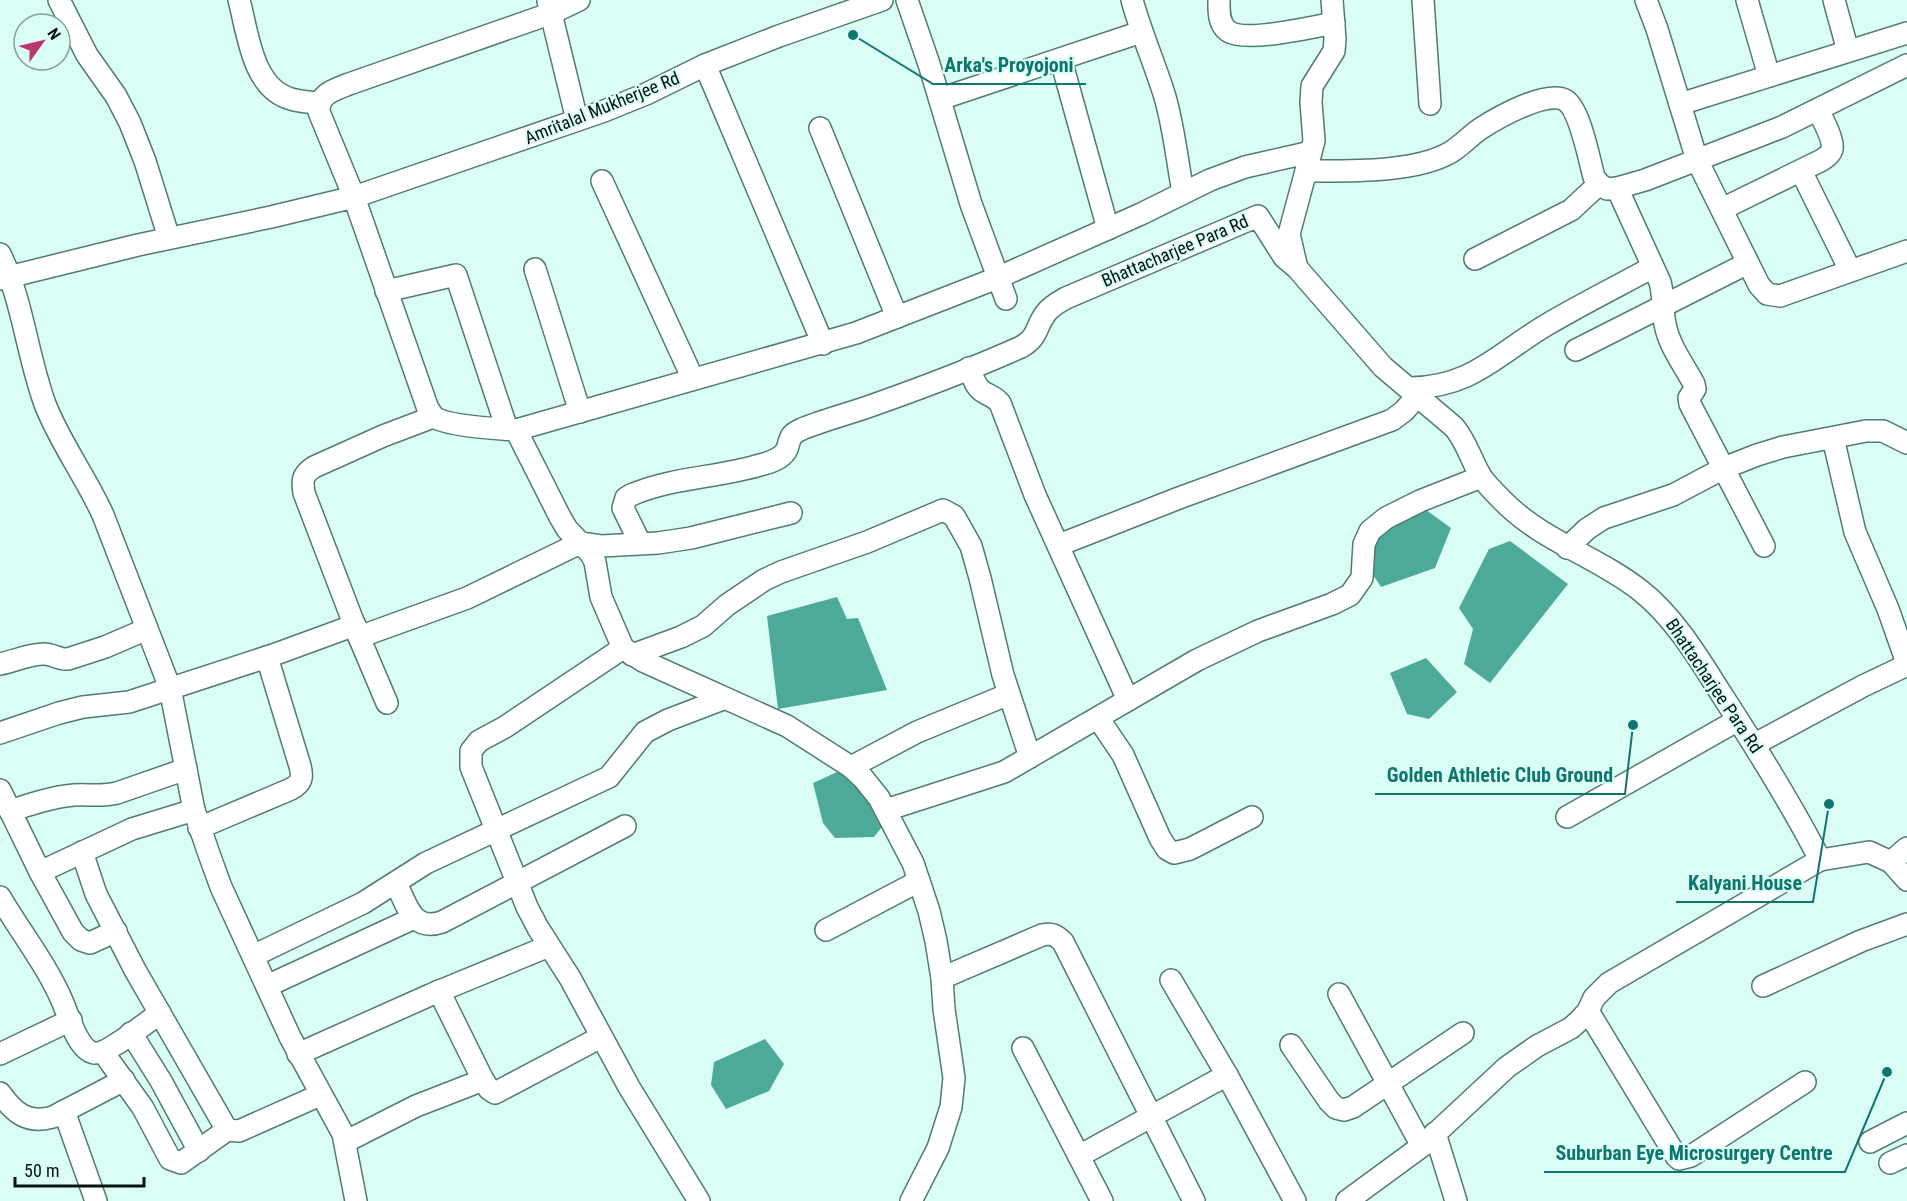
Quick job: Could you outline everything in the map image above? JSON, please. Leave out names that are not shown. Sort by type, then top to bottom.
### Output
[{"type":"street","points":[[239,0],[255,58],[269,86],[290,99],[319,103]]},
{"type":"street","points":[[433,417],[421,391],[354,197],[319,112],[319,103],[329,92],[349,84],[550,7],[579,0]]},
{"type":"street","name":"Amritalal Mukherjee Rd","points":[[6,278],[169,238],[354,197],[646,94],[705,65],[779,36],[839,7],[882,0]]},
{"type":"street","points":[[908,0],[971,204],[1006,299]]},
{"type":"street","points":[[1132,0],[1141,32],[1156,67],[1169,113],[1183,192]]},
{"type":"street","points":[[1220,0],[1220,19],[1230,33],[1279,33],[1334,23]]},
{"type":"street","name":"Bhattacharjee Para Rd","points":[[1297,268],[1289,234],[1314,141],[1312,86],[1334,51],[1332,0]]},
{"type":"street","points":[[1423,0],[1430,104]]},
{"type":"street","points":[[1646,0],[1697,160],[1759,285],[1767,294],[1780,296],[1907,251]]},
{"type":"street","points":[[1747,0],[1769,76]]},
{"type":"street","points":[[1834,0],[1848,51]]},
{"type":"street","points":[[63,2],[87,55],[116,96],[130,123],[145,160],[169,238]]},
{"type":"street","points":[[550,7],[577,120]]},
{"type":"street","points":[[940,99],[1141,32]]},
{"type":"street","points":[[1680,104],[1907,33]]},
{"type":"street","points":[[1061,60],[1108,229]]},
{"type":"street","points":[[705,65],[823,344]]},
{"type":"street","points":[[1475,259],[1570,210],[1608,186],[1697,160],[1782,127],[1818,110],[1846,93],[1907,65]]},
{"type":"street","points":[[387,703],[304,493],[302,481],[304,474],[314,467],[433,417],[459,424],[512,430],[823,344],[997,278],[1108,229],[1183,192],[1245,167],[1309,162],[1360,170],[1422,163],[1450,152],[1481,129],[1509,113],[1545,99],[1556,98],[1568,103],[1574,111],[1594,177],[1608,186],[1653,267],[1661,288],[1665,324],[1671,343],[1694,384],[1695,389],[1689,398],[1690,404],[1764,546]]},
{"type":"street","points":[[1722,209],[1822,160],[1832,150],[1832,142],[1818,110]]},
{"type":"street","points":[[820,128],[897,317]]},
{"type":"street","points":[[1801,171],[1850,270]]},
{"type":"street","points":[[602,181],[693,379]]},
{"type":"street","name":"Bhattacharjee Para Rd","points":[[969,368],[1031,341],[1045,315],[1066,298],[1258,216],[1284,257],[1297,268],[1383,367],[1462,436],[1481,477],[1502,500],[1525,521],[1632,585],[1670,620],[1700,660],[1755,744],[1820,860]]},
{"type":"street","points":[[0,254],[46,407],[103,515],[170,688],[196,819],[221,887],[298,1053],[320,1095],[337,1121],[345,1142],[356,1201]]},
{"type":"street","points":[[1576,350],[1748,263]]},
{"type":"street","points":[[1059,545],[1199,490],[1392,420],[1404,411],[1414,392],[1465,379],[1547,325],[1653,267]]},
{"type":"street","points":[[535,269],[580,412]]},
{"type":"street","points":[[386,291],[456,275],[512,430],[560,517],[591,554],[597,566],[601,597],[628,651],[723,699],[787,726],[851,767],[867,783],[886,810],[913,862],[934,931],[954,1078],[951,1107],[938,1148],[911,1201]]},
{"type":"street","points":[[640,543],[623,507],[626,498],[631,495],[666,483],[761,465],[783,454],[790,437],[800,430],[969,368],[973,379],[982,391],[1000,403],[1035,495],[1128,700]]},
{"type":"street","points":[[1567,548],[1587,529],[1604,518],[1673,495],[1724,468],[1783,447],[1866,431],[1883,431],[1907,443]]},
{"type":"street","points":[[1755,744],[1907,664],[1888,609],[1855,532],[1833,438]]},
{"type":"street","points":[[886,810],[1004,772],[1197,660],[1258,631],[1332,604],[1350,595],[1362,578],[1364,544],[1370,531],[1386,518],[1420,501],[1481,477]]},
{"type":"street","points":[[699,1201],[662,1143],[570,978],[527,907],[471,766],[471,751],[479,741],[628,651],[681,637],[703,626],[749,589],[772,576],[867,542],[943,510],[954,516],[971,546],[981,578],[1002,675],[1030,757]]},
{"type":"street","points":[[0,733],[59,713],[129,702],[267,657],[467,598],[580,543],[601,546],[658,543],[691,538],[790,513]]},
{"type":"street","points":[[0,664],[42,654],[62,660],[68,659],[105,647],[147,629]]},
{"type":"street","points":[[40,872],[142,825],[196,819],[291,789],[301,781],[303,776],[267,657]]},
{"type":"street","points":[[851,767],[917,732],[1009,694]]},
{"type":"street","points":[[253,956],[363,903],[426,863],[609,777],[617,770],[645,732],[656,725],[723,699]]},
{"type":"street","points":[[1098,718],[1123,755],[1167,849],[1174,853],[1190,849],[1252,817]]},
{"type":"street","points":[[1566,817],[1738,720]]},
{"type":"street","points":[[10,811],[61,796],[105,796],[186,769]]},
{"type":"street","points":[[0,790],[61,913],[73,932],[81,940],[90,943],[116,931]]},
{"type":"street","points":[[396,883],[414,918],[421,924],[430,926],[625,826]]},
{"type":"street","points":[[82,852],[96,894],[135,970],[227,1130]]},
{"type":"street","points":[[1347,1201],[1428,1140],[1507,1067],[1537,1046],[1571,1028],[1588,1011],[1594,998],[1609,983],[1820,860],[1869,852],[1899,855],[1907,880]]},
{"type":"street","points":[[826,930],[919,881]]},
{"type":"street","points":[[0,897],[44,964],[74,1031],[91,1052],[103,1052],[160,1013]]},
{"type":"street","points":[[267,986],[414,918]]},
{"type":"street","points":[[1763,986],[1861,941],[1907,924]]},
{"type":"street","points":[[942,978],[1042,934],[1050,933],[1057,936],[1063,942],[1194,1201]]},
{"type":"street","points":[[298,1053],[549,946]]},
{"type":"street","points":[[1171,980],[1227,1075],[1294,1201]]},
{"type":"street","points":[[439,991],[483,1080],[495,1093],[601,1037]]},
{"type":"street","points":[[1339,994],[1388,1084],[1428,1140],[1456,1201]]},
{"type":"street","points":[[1588,1011],[1679,1159],[1691,1156],[1805,1082]]},
{"type":"street","points":[[0,1054],[71,1020]]},
{"type":"street","points":[[131,1033],[199,1151]]},
{"type":"street","points":[[1291,1045],[1329,1101],[1336,1108],[1344,1110],[1353,1107],[1463,1033]]},
{"type":"street","points":[[1023,1048],[1102,1201]]},
{"type":"street","points":[[103,1052],[147,1114],[170,1159],[181,1163],[227,1130],[239,1131],[320,1095]]},
{"type":"street","points":[[1079,1156],[1227,1075]]},
{"type":"street","points":[[0,1093],[15,1111],[30,1119],[41,1120],[64,1111],[124,1080]]},
{"type":"street","points":[[345,1142],[416,1106],[483,1080]]},
{"type":"street","points":[[64,1111],[96,1201]]},
{"type":"street","points":[[1870,1142],[1907,1123]]},
{"type":"shaded area","points":[[1426,510],[1451,528],[1435,568],[1381,587],[1362,558],[1360,535]]},
{"type":"shaded area","points":[[1510,541],[1568,584],[1490,683],[1464,664],[1473,629],[1459,608],[1489,549]]},
{"type":"shaded area","points":[[837,597],[847,619],[858,618],[887,690],[778,709],[767,616]]},
{"type":"shaded area","points":[[1426,658],[1457,692],[1429,719],[1407,714],[1390,673]]},
{"type":"shaded area","points":[[848,767],[885,823],[874,837],[835,838],[823,823],[813,783]]},
{"type":"shaded area","points":[[765,1039],[784,1064],[769,1091],[726,1109],[711,1085],[714,1062]]},
{"type":"place","name":"Arka's Proyojoni","points":[[853,35]]},
{"type":"place","name":"Golden Athletic Club Ground","points":[[1633,725]]},
{"type":"place","name":"Kalyani House","points":[[1829,804]]},
{"type":"place","name":"Suburban Eye Microsurgery Centre","points":[[1887,1072]]}]
